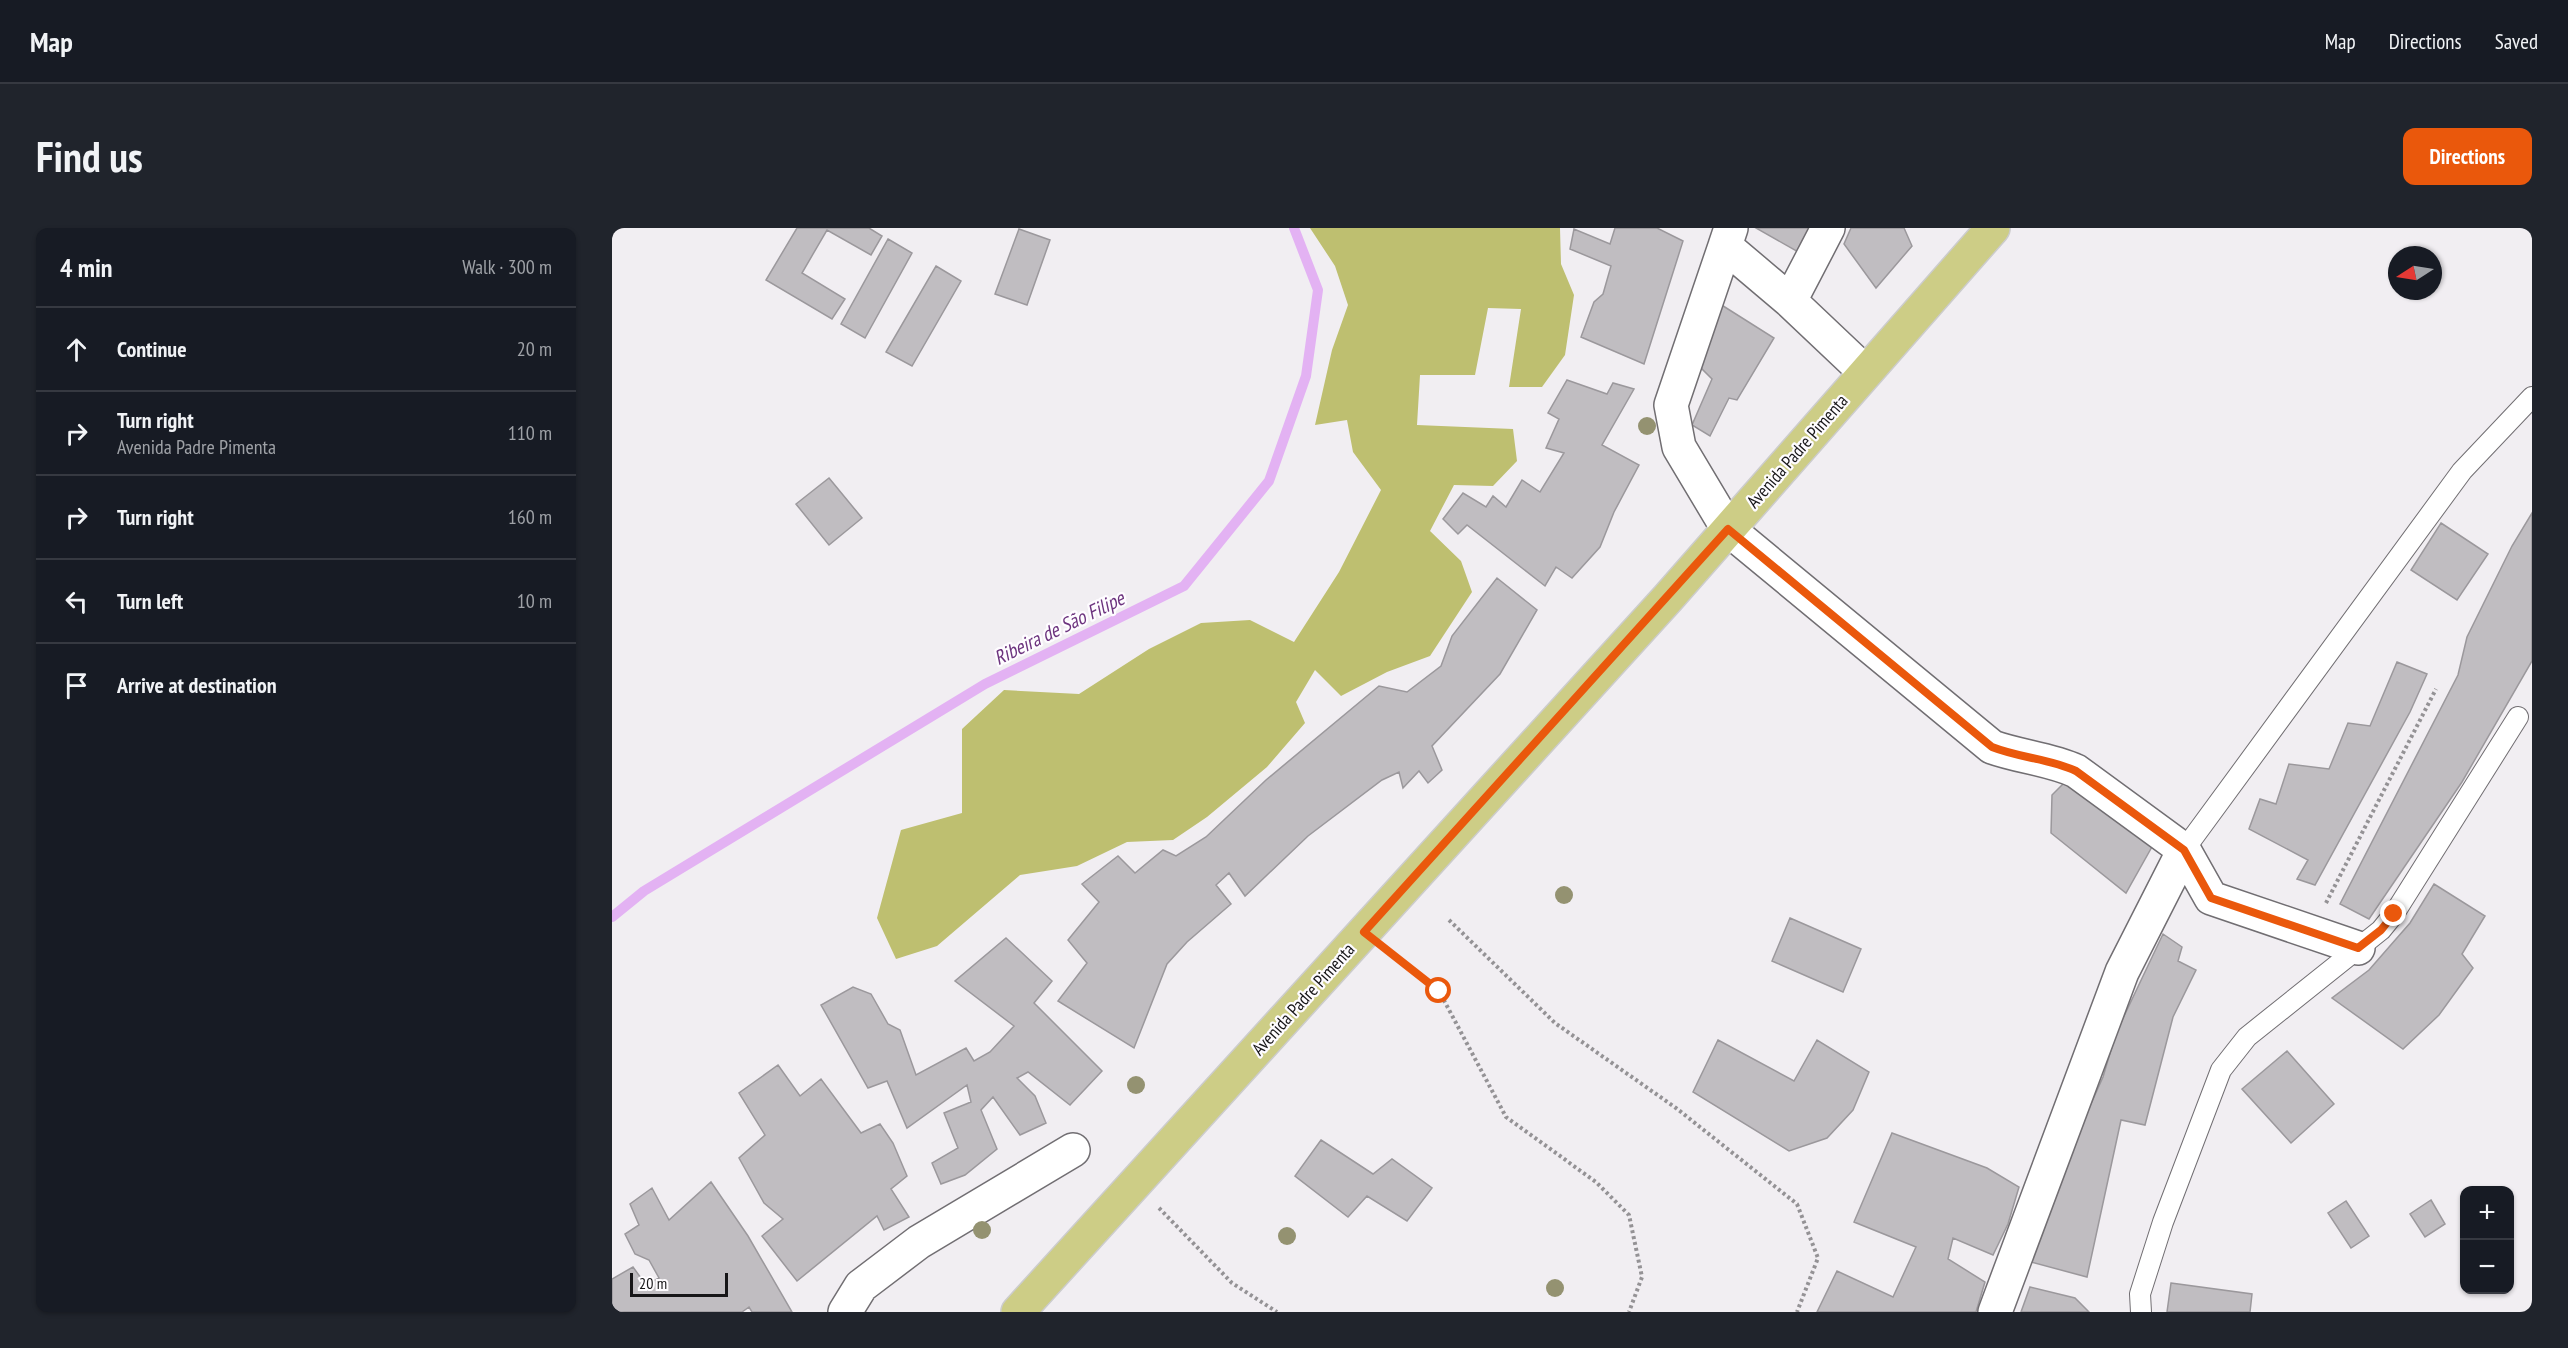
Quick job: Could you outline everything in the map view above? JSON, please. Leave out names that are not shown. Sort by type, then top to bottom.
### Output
[{"type":"main road","name":"Avenida Padre Pimenta","points":[[1018,1312],[1728,529],[1993,228]]},
{"type":"street","points":[[1790,301],[1828,228]]},
{"type":"street","points":[[1865,372],[1790,301],[1728,237],[1671,405],[1679,447],[1728,529],[1992,747],[2015,756],[2065,766],[2076,771],[2184,850],[2211,898],[2358,948]]},
{"type":"street","points":[[1995,1312],[2122,972],[2184,850]]},
{"type":"street","points":[[845,1312],[861,1286],[919,1242],[1073,1150]]},
{"type":"lane","points":[[2184,850],[2462,471],[2532,397]]},
{"type":"lane","points":[[2142,1312],[2140,1294],[2163,1222],[2221,1070],[2247,1037],[2381,930],[2394,914],[2518,717]]},
{"type":"path","points":[[2311,933],[2436,689]]},
{"type":"path","points":[[1449,920],[1555,1023],[1676,1108],[1797,1204],[1818,1258],[1797,1312]]},
{"type":"path","points":[[1364,932],[1439,991],[1506,1116],[1596,1182],[1629,1215],[1642,1277],[1629,1312]]},
{"type":"path","points":[[1135,1184],[1232,1283],[1276,1312]]},
{"type":"shaded area","points":[[1310,228],[1560,228],[1561,264],[1574,295],[1565,355],[1542,387],[1509,387],[1521,309],[1488,308],[1475,375],[1420,375],[1417,425],[1513,429],[1517,461],[1493,486],[1454,485],[1430,531],[1461,561],[1472,592],[1430,656],[1387,672],[1341,696],[1315,670],[1296,702],[1305,723],[1267,767],[1207,817],[1173,840],[1127,842],[1077,866],[1020,875],[937,946],[896,959],[877,918],[901,830],[962,813],[962,729],[1004,690],[1079,694],[1149,649],[1201,623],[1250,620],[1294,642],[1339,572],[1381,490],[1353,452],[1347,420],[1315,425],[1332,350],[1348,305],[1335,266]]},
{"type":"building","points":[[797,228],[869,228],[882,236],[871,255],[827,230],[802,273],[845,299],[832,319],[766,280]]},
{"type":"building","points":[[1615,228],[1657,228],[1683,241],[1644,364],[1581,337],[1594,302],[1603,294],[1611,266],[1570,249],[1574,229],[1610,244]]},
{"type":"building","points":[[1756,228],[1814,228],[1800,253]]},
{"type":"building","points":[[1851,228],[1904,228],[1912,246],[1876,288],[1844,244]]},
{"type":"building","points":[[1019,229],[1050,240],[1027,305],[995,294]]},
{"type":"building","points":[[888,239],[912,253],[865,338],[841,324]]},
{"type":"building","points":[[936,266],[961,281],[912,366],[886,352]]},
{"type":"building","points":[[1720,304],[1774,338],[1737,400],[1729,398],[1710,436],[1692,425],[1712,379],[1699,366]]},
{"type":"building","points":[[1567,380],[1607,394],[1613,383],[1634,389],[1602,445],[1639,465],[1614,512],[1600,547],[1572,578],[1556,567],[1545,586],[1467,525],[1458,534],[1443,519],[1463,493],[1486,507],[1493,496],[1506,507],[1522,480],[1540,492],[1564,453],[1546,448],[1559,419],[1548,413]]},
{"type":"building","points":[[829,478],[862,518],[829,545],[796,504]]},
{"type":"building","points":[[2532,513],[2532,661],[2462,782],[2369,919],[2340,904],[2458,675],[2467,637],[2512,546]]},
{"type":"building","points":[[2441,523],[2488,554],[2457,600],[2411,570]]},
{"type":"building","points":[[1497,578],[1537,610],[1500,674],[1432,746],[1442,770],[1428,783],[1419,771],[1403,788],[1399,772],[1382,780],[1308,836],[1245,896],[1229,873],[1216,885],[1231,904],[1187,942],[1167,964],[1134,1048],[1058,1001],[1087,963],[1068,940],[1099,902],[1082,884],[1118,856],[1135,873],[1163,850],[1176,856],[1206,837],[1266,780],[1379,686],[1407,692],[1441,666],[1452,636]]},
{"type":"building","points":[[2397,662],[2427,674],[2410,712],[2315,885],[2297,879],[2308,860],[2249,829],[2260,799],[2276,804],[2289,764],[2329,769],[2348,723],[2370,726]]},
{"type":"building","points":[[2066,781],[2153,845],[2126,893],[2051,833],[2052,795]]},
{"type":"building","points":[[2434,884],[2485,916],[2462,954],[2473,968],[2439,1015],[2403,1049],[2332,998],[2369,970],[2410,923]]},
{"type":"building","points":[[1790,918],[1861,949],[1843,992],[1772,961]]},
{"type":"building","points":[[2163,934],[2182,947],[2178,961],[2196,970],[2173,1017],[2145,1125],[2121,1120],[2087,1277],[2031,1262],[2085,1117],[2103,1077],[2116,1033]]},
{"type":"building","points":[[1006,938],[1052,981],[1034,1003],[1102,1071],[1070,1105],[1028,1072],[1017,1078],[1035,1096],[1046,1123],[1020,1135],[993,1097],[981,1110],[997,1149],[965,1175],[941,1184],[932,1163],[958,1148],[944,1113],[971,1102],[967,1085],[907,1128],[887,1081],[868,1088],[821,1005],[853,987],[871,994],[888,1024],[900,1030],[916,1075],[966,1048],[974,1061],[990,1052],[1014,1026],[955,981]]},
{"type":"building","points":[[1718,1040],[1794,1081],[1817,1040],[1869,1072],[1853,1110],[1827,1138],[1789,1151],[1693,1092]]},
{"type":"building","points":[[2287,1051],[2334,1104],[2291,1143],[2242,1089]]},
{"type":"building","points":[[778,1065],[800,1096],[821,1079],[861,1133],[880,1124],[893,1143],[907,1176],[891,1189],[909,1217],[884,1230],[877,1216],[797,1281],[762,1236],[783,1219],[764,1203],[739,1158],[765,1135],[739,1093]]},
{"type":"building","points":[[1892,1133],[1987,1168],[2019,1187],[2008,1224],[1993,1255],[1953,1238],[1948,1259],[1985,1282],[1976,1312],[1817,1312],[1837,1271],[1893,1297],[1916,1247],[1854,1222]]},
{"type":"building","points":[[1321,1140],[1373,1174],[1392,1159],[1432,1188],[1407,1221],[1367,1196],[1348,1217],[1295,1176]]},
{"type":"building","points":[[711,1182],[748,1236],[792,1312],[752,1312],[749,1307],[742,1312],[612,1312],[612,1279],[633,1267],[646,1285],[659,1278],[649,1260],[635,1254],[625,1234],[639,1225],[630,1204],[652,1188],[669,1220]]},
{"type":"building","points":[[2431,1200],[2445,1224],[2425,1237],[2410,1214]]},
{"type":"building","points":[[2346,1201],[2369,1236],[2351,1248],[2328,1213]]},
{"type":"building","points":[[2171,1283],[2252,1294],[2250,1312],[2167,1312]]},
{"type":"building","points":[[2030,1287],[2075,1298],[2089,1312],[2021,1312]]},
{"type":"waterway","name":"Ribeira de São Filipe","points":[[612,917],[644,891],[985,684],[1184,586],[1269,481],[1306,376],[1318,290],[1294,228]]},
{"type":"route","points":[[1439,991],[1364,932],[1728,529],[1992,747],[2015,756],[2065,766],[2076,771],[2184,850],[2211,898],[2358,948],[2381,930],[2394,914]]}]
